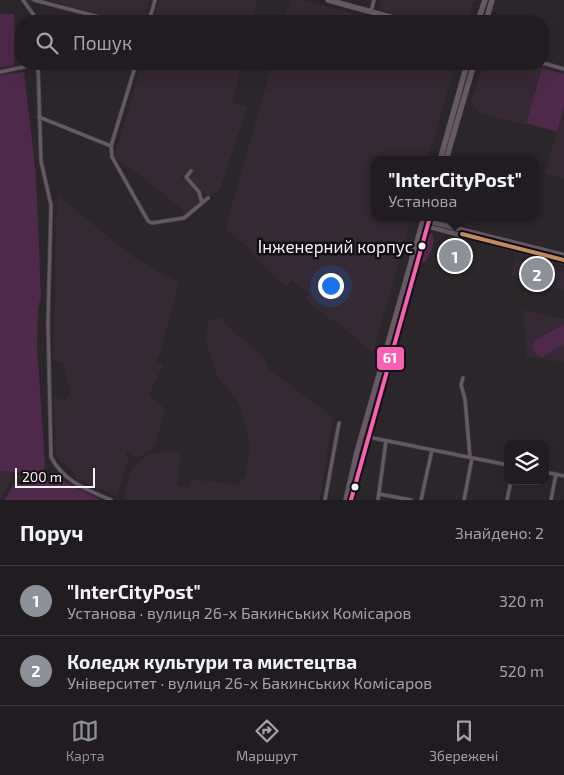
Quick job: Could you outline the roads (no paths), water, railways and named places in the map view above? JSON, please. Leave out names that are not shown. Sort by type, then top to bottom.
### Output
[{"type":"main road","points":[[328,0],[385,15]]},
{"type":"main road","points":[[480,15],[485,0]]},
{"type":"main road","points":[[488,15],[492,0]]},
{"type":"main road","points":[[441,156],[465,70]]},
{"type":"main road","points":[[447,156],[472,70]]},
{"type":"main road","points":[[351,500],[426,221]]},
{"type":"main road","points":[[346,500],[362,434],[426,221]]},
{"type":"street","points":[[23,0],[34,15]]},
{"type":"street","points":[[34,0],[92,15]]},
{"type":"street","points":[[151,15],[155,0]]},
{"type":"street","points":[[371,11],[374,0]]},
{"type":"street","points":[[549,65],[564,69]]},
{"type":"street","points":[[0,72],[15,69]]},
{"type":"street","points":[[38,70],[42,161],[51,205],[48,323],[51,457],[57,469],[67,478],[111,500]]},
{"type":"street","points":[[134,70],[111,146],[112,157],[148,221],[152,223],[184,218],[208,198]]},
{"type":"street","points":[[39,117],[111,146]]},
{"type":"street","points":[[191,171],[186,177],[199,192],[202,203]]},
{"type":"street","points":[[426,221],[564,255]]},
{"type":"street","points":[[426,221],[465,237],[564,262]]},
{"type":"street","points":[[465,237],[466,230]]},
{"type":"street","points":[[463,378],[461,390],[465,399],[471,458],[464,500]]},
{"type":"street","points":[[325,500],[339,423]]},
{"type":"street","points":[[368,437],[504,464]]},
{"type":"street","points":[[378,500],[386,441]]},
{"type":"street","points":[[421,500],[432,450]]},
{"type":"street","points":[[549,473],[564,476]]},
{"type":"street","points":[[550,500],[556,474]]},
{"type":"street","points":[[507,500],[510,485]]},
{"type":"street","points":[[379,494],[411,500]]},
{"type":"place","name":"Інженерний корпус","points":[[422,246]]},
{"type":"place","name":"\"InterCityPost\"","points":[[455,256]]},
{"type":"place","name":"Коледж культури та мистецтва","points":[[537,274]]}]
